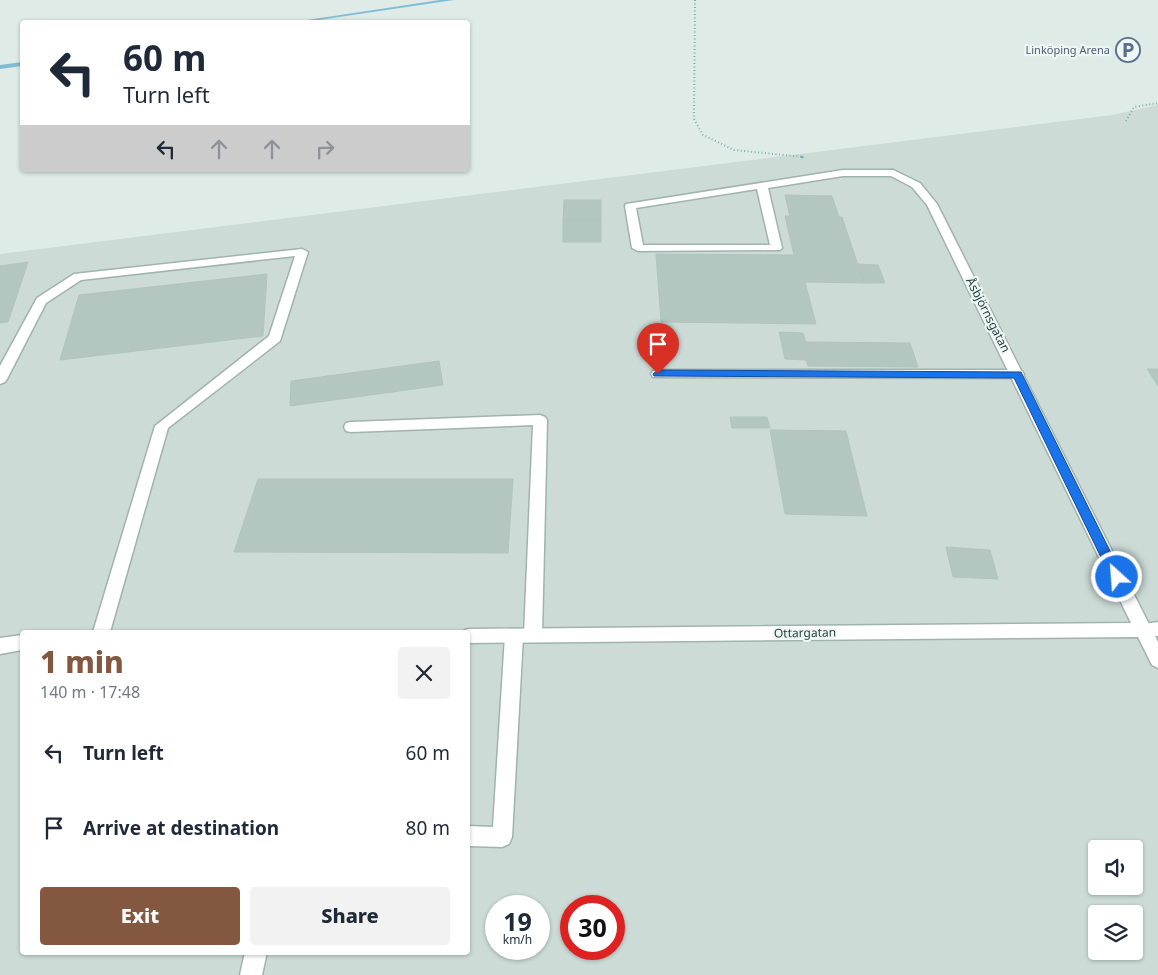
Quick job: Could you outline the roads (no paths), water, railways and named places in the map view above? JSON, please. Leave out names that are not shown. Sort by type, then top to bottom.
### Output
[{"type":"street","name":"Åsbjörnsgatan","points":[[762,186],[843,173],[893,173],[916,185],[932,204],[1017,374],[1150,629],[1158,660]]},
{"type":"street","points":[[762,186],[776,248],[638,248],[630,206],[762,186]]},
{"type":"street","points":[[0,379],[41,301],[78,277],[302,252],[276,338],[162,426],[102,630]]},
{"type":"street","points":[[658,374],[1017,374]]},
{"type":"street","points":[[351,427],[540,420],[533,635]]},
{"type":"street","name":"Ottargatan","points":[[470,636],[1150,629]]},
{"type":"street","points":[[470,836],[502,837],[514,636]]},
{"type":"street","points":[[0,646],[20,643]]},
{"type":"street","points":[[251,975],[255,955]]},
{"type":"waterway","points":[[311,20],[451,0]]},
{"type":"waterway","points":[[0,67],[20,64]]},
{"type":"place","name":"Linköping Arena","points":[[1128,50]]}]
